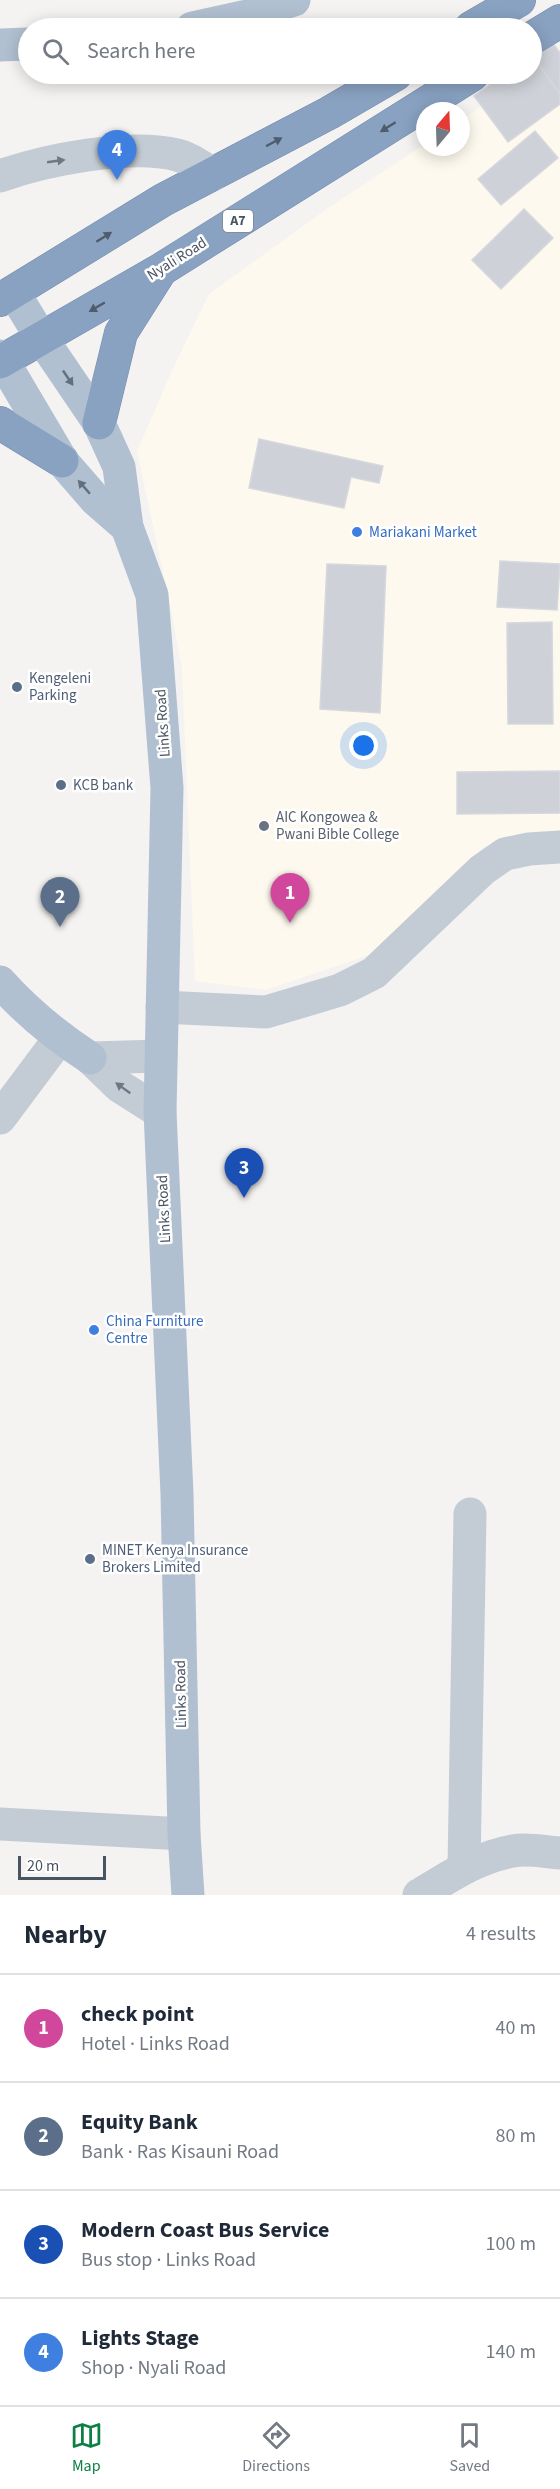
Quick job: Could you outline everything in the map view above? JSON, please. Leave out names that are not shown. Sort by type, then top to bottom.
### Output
[{"type":"highway","points":[[488,18],[519,0]]},
{"type":"highway","points":[[542,32],[560,21]]},
{"type":"highway","points":[[7,297],[163,200],[329,113],[379,84]]},
{"type":"highway","name":"Nyali Road","points":[[1,359],[42,339],[162,269],[457,84]]},
{"type":"highway","points":[[99,423],[121,333],[162,269]]},
{"type":"highway","points":[[0,423],[62,461]]},
{"type":"main road","points":[[234,18],[294,0]]},
{"type":"main road","points":[[0,45],[18,44]]},
{"type":"main road","name":"Links Road","points":[[7,297],[42,339],[99,423],[119,467],[127,527],[152,595],[167,788],[160,1112],[177,1494],[184,1834],[188,1895]]},
{"type":"main road","name":"Links Road","points":[[1,359],[62,461],[95,499],[127,527]]},
{"type":"main road","points":[[0,982],[22,1006],[59,1039],[90,1058]]},
{"type":"street","points":[[0,176],[32,164],[120,152],[161,151],[194,161],[213,174]]},
{"type":"street","points":[[162,1006],[266,1012],[340,990],[374,973],[482,870],[505,854],[528,849],[560,847]]},
{"type":"street","points":[[0,1118],[59,1039]]},
{"type":"street","points":[[90,1058],[161,1056]]},
{"type":"street","points":[[90,1058],[119,1086],[160,1112]]},
{"type":"street","points":[[464,1868],[470,1514]]},
{"type":"street","points":[[0,1824],[184,1834]]},
{"type":"street","points":[[419,1895],[464,1868],[515,1851],[560,1853]]},
{"type":"shaded area","name":"Mariakani Market","points":[[560,54],[560,836],[485,846],[369,955],[266,990],[195,981],[182,669],[137,451],[209,294],[324,211],[416,150],[416,156],[470,156],[470,114],[515,84],[542,84],[542,66]]},
{"type":"building","points":[[552,42],[560,53],[560,94],[542,71],[542,50]]},
{"type":"building","points":[[542,69],[560,94],[560,104],[508,142],[474,96],[491,84],[542,84]]},
{"type":"building","points":[[535,131],[558,158],[501,205],[478,179]]},
{"type":"building","points":[[524,209],[553,238],[501,289],[472,260]]},
{"type":"building","points":[[259,439],[383,466],[379,483],[351,477],[344,508],[249,488]]},
{"type":"building","points":[[500,561],[560,564],[557,610],[497,607]]},
{"type":"building","points":[[327,564],[386,566],[380,713],[320,709]]},
{"type":"building","points":[[552,622],[553,724],[508,724],[507,623]]},
{"type":"building","points":[[560,771],[560,813],[457,814],[457,772]]},
{"type":"place","name":"Lights Stage","points":[[117,180]]},
{"type":"place","name":"Mariakani Market","points":[[357,532]]},
{"type":"place","name":"Kengeleni Parking","points":[[17,687]]},
{"type":"place","name":"KCB bank","points":[[61,785]]},
{"type":"place","name":"AIC Kongowea & Pwani Bible College","points":[[264,826]]},
{"type":"place","name":"check point","points":[[290,923]]},
{"type":"place","name":"Equity Bank","points":[[60,927]]},
{"type":"place","name":"Modern Coast Bus Service","points":[[244,1198]]},
{"type":"place","name":"China Furniture Centre","points":[[94,1330]]},
{"type":"place","name":"MINET Kenya Insurance Brokers Limited","points":[[90,1559]]}]
